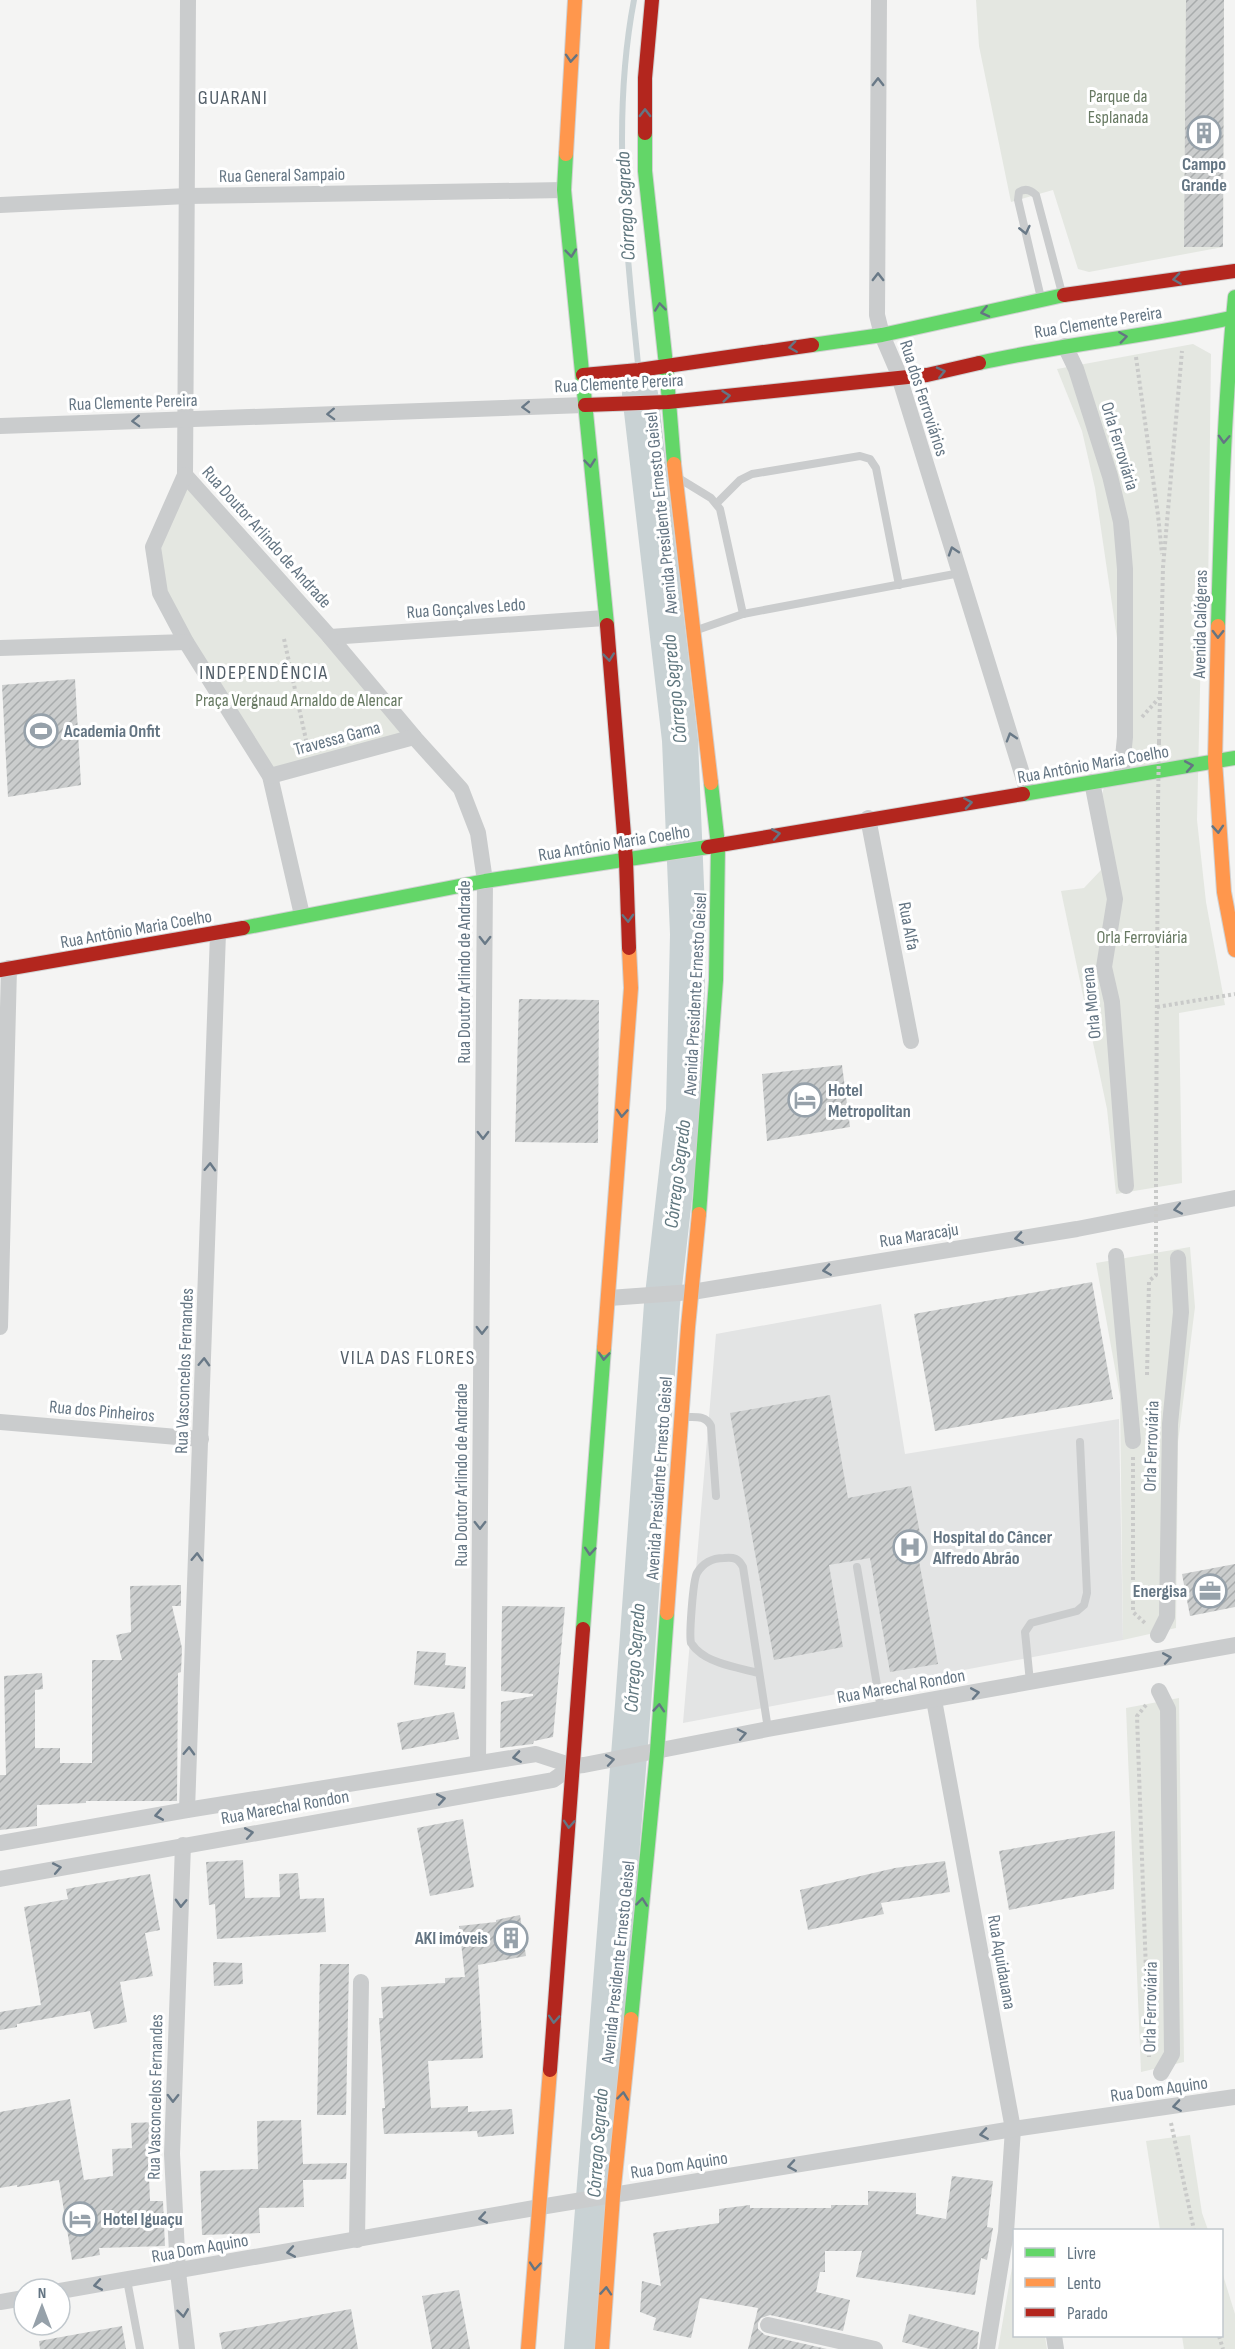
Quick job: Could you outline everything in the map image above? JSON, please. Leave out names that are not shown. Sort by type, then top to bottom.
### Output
[{"type":"main road","points":[[528,2349],[545,2207],[579,1765],[631,988],[626,860],[616,717],[564,190],[575,0]]},
{"type":"main road","name":"Avenida Presidente Ernesto Geisel","points":[[602,2349],[608,2197],[657,1752],[681,1417],[685,1293],[716,980],[719,913],[718,844],[691,632],[645,171],[645,78],[652,0]]},
{"type":"main road","name":"Rua Clemente Pereira","points":[[583,375],[639,370],[882,335],[1063,295],[1235,271]]},
{"type":"main road","name":"Avenida Calógeras","points":[[1235,297],[1227,369],[1222,472],[1215,761],[1224,892],[1235,950]]},
{"type":"main road","name":"Rua Clemente Pereira","points":[[585,405],[668,402],[927,375],[1065,346],[1182,329],[1234,317]]},
{"type":"main road","name":"Rua Antônio Maria Coelho","points":[[5,969],[218,933],[485,881],[690,850],[868,818],[1235,758]]},
{"type":"street","name":"Rua Doutor Arlindo de Andrade","points":[[188,0],[185,475],[330,637],[461,789],[477,833],[485,881],[478,1763]]},
{"type":"street","name":"Rua dos Ferroviários","points":[[879,0],[877,315],[882,335],[899,377],[1028,793]]},
{"type":"street","name":"Rua General Sampaio","points":[[0,205],[187,196],[564,190]]},
{"type":"street","name":"Orla Ferroviária","points":[[1065,346],[1076,369],[1110,476],[1121,522],[1125,569],[1125,736],[1121,777]]},
{"type":"street","name":"Rua Clemente Pereira","points":[[0,426],[585,405]]},
{"type":"street","points":[[185,475],[153,547],[160,593],[186,642],[270,776],[302,915]]},
{"type":"street","name":"Rua Gonçalves Ledo","points":[[330,637],[605,618]]},
{"type":"street","points":[[0,648],[186,642]]},
{"type":"street","name":"Travessa Gama","points":[[270,776],[414,737]]},
{"type":"street","name":"Orla Morena","points":[[1092,782],[1115,899],[1104,967],[1112,1002],[1126,1186]]},
{"type":"street","name":"Rua Alfa","points":[[868,818],[911,1041]]},
{"type":"street","name":"Rua Vasconcelos Fernandes","points":[[187,1810],[218,933]]},
{"type":"street","points":[[0,1327],[5,969]]},
{"type":"street","name":"Rua Maracaju","points":[[609,1298],[685,1293],[1077,1229],[1235,1198]]},
{"type":"street","name":"Orla Ferroviária","points":[[1116,1256],[1133,1441]]},
{"type":"street","name":"Orla Ferroviária","points":[[1158,1635],[1167,1617],[1170,1424],[1180,1312],[1178,1258]]},
{"type":"street","name":"Rua dos Pinheiros","points":[[0,1422],[201,1439]]},
{"type":"street","name":"Rua Marechal Rondon","points":[[0,1879],[553,1780],[579,1765],[1235,1645]]},
{"type":"street","name":"Orla Ferroviária","points":[[1159,1691],[1168,1708],[1172,2054],[1161,2073]]},
{"type":"street","name":"Rua Aquidauana","points":[[934,1700],[1013,2130],[1010,2235],[987,2349]]},
{"type":"street","name":"Rua Marechal Rondon","points":[[0,1843],[187,1810],[536,1754],[579,1765]]},
{"type":"street","name":"Rua Vasconcelos Fernandes","points":[[183,1845],[172,2154],[178,2272],[187,2349]]},
{"type":"street","points":[[357,2240],[361,1982]]},
{"type":"street","name":"Rua Dom Aquino","points":[[72,2289],[545,2207],[1013,2130],[1235,2097]]},
{"type":"street","points":[[768,2325],[875,2349]]},
{"type":"lane","points":[[1041,299],[1018,200],[1019,192],[1023,190],[1036,195],[1063,295]]},
{"type":"lane","points":[[717,503],[740,480],[752,474],[860,456],[870,459],[876,468],[899,585]]},
{"type":"lane","points":[[674,475],[717,503],[743,614]]},
{"type":"lane","points":[[691,632],[743,614],[960,573]]},
{"type":"lane","points":[[681,1417],[709,1420],[716,1496]]},
{"type":"lane","points":[[1030,1683],[1024,1632],[1026,1627],[1030,1623],[1077,1611],[1084,1605],[1087,1593],[1080,1442]]},
{"type":"lane","points":[[758,1673],[709,1658],[698,1652],[692,1644],[696,1574],[714,1558],[734,1557],[743,1567],[768,1729]]},
{"type":"lane","points":[[857,1567],[882,1710]]},
{"type":"lane","points":[[127,2280],[140,2349]]},
{"type":"path","points":[[1156,1265],[1158,805],[1163,567],[1182,329]]},
{"type":"path","name":"Orla Ferroviária","points":[[1136,357],[1163,567]]},
{"type":"path","points":[[284,639],[311,765]]},
{"type":"path","points":[[1157,1007],[1235,994]]},
{"type":"path","name":"Orla Ferroviária","points":[[1159,1691],[1137,1716],[1148,2056],[1161,2073]]},
{"type":"path","points":[[1167,2108],[1194,2229]]},
{"type":"shaded area","name":"Hospital do Câncer Alfredo Abrão","points":[[881,1304],[905,1454],[1119,1419],[1123,1640],[683,1723],[716,1334]]},
{"type":"green space","name":"Parque da Esplanada","points":[[976,0],[1224,0],[1223,247],[1089,272],[1078,269],[1053,190],[1011,202],[979,46]]},
{"type":"green space","name":"Orla Ferroviária","points":[[1193,344],[1211,354],[1208,598],[1202,603],[1197,820],[1206,902],[1225,1005],[1179,1013],[1182,1183],[1116,1194],[1107,1109],[1061,891],[1084,888],[1102,869],[1094,819],[1120,738],[1117,638],[1095,488],[1082,431],[1057,369]]},
{"type":"green space","name":"Praça Vergnaud Arnaldo de Alencar","points":[[185,475],[414,737],[270,776],[160,593],[153,547]]},
{"type":"green space","points":[[1190,1247],[1195,1307],[1178,1442],[1176,1628],[1123,1640],[1120,1396],[1096,1263]]},
{"type":"green space","points":[[1179,1698],[1184,2062],[1141,2072],[1126,1708]]},
{"type":"green space","points":[[1190,2135],[1202,2213],[1208,2229],[1160,2229],[1146,2141]]},
{"type":"green space","points":[[1013,2262],[1013,2337],[1045,2337],[1047,2349],[998,2349]]},
{"type":"green space","points":[[1223,2275],[1235,2314],[1235,2349],[1184,2349],[1182,2337],[1223,2337]]},
{"type":"building","name":"Campo Grande","points":[[1186,0],[1224,0],[1223,247],[1184,247]]},
{"type":"building","name":"Academia Onfit","points":[[75,679],[81,785],[8,797],[2,685]]},
{"type":"building","points":[[519,999],[599,1000],[598,1143],[515,1142]]},
{"type":"building","name":"Hotel Metropolitan","points":[[842,1065],[850,1127],[767,1141],[762,1074]]},
{"type":"building","points":[[1092,1282],[1113,1399],[935,1431],[914,1314]]},
{"type":"building","points":[[830,1395],[848,1498],[911,1486],[923,1549],[917,1550],[938,1664],[890,1672],[870,1558],[829,1565],[843,1647],[774,1660],[730,1413]]},
{"type":"building","name":"Energisa","points":[[1235,1564],[1235,1607],[1190,1616],[1182,1574]]},
{"type":"building","points":[[181,1585],[181,1606],[172,1606],[182,1648],[181,1672],[178,1673],[177,1801],[86,1801],[86,1803],[37,1805],[37,1826],[0,1830],[0,1775],[6,1775],[4,1676],[42,1673],[43,1689],[35,1690],[35,1748],[60,1748],[60,1763],[92,1763],[92,1660],[122,1660],[116,1635],[131,1632],[130,1586]]},
{"type":"building","points":[[502,1606],[565,1607],[553,1737],[534,1741],[533,1744],[500,1748],[501,1702],[533,1696],[533,1694],[501,1691]]},
{"type":"building","points":[[417,1651],[446,1653],[445,1665],[466,1667],[465,1689],[414,1685]]},
{"type":"building","points":[[454,1712],[459,1739],[402,1750],[397,1723]]},
{"type":"building","points":[[463,1819],[474,1887],[430,1896],[417,1828]]},
{"type":"building","points":[[1115,1831],[1114,1889],[1009,1910],[999,1851]]},
{"type":"building","points":[[243,1860],[245,1898],[280,1897],[279,1874],[298,1873],[300,1899],[324,1898],[326,1932],[217,1939],[215,1904],[209,1905],[206,1862]]},
{"type":"building","points":[[945,1861],[950,1892],[881,1903],[884,1914],[808,1930],[800,1890],[895,1868]]},
{"type":"building","points":[[150,1874],[160,1930],[145,1933],[153,1976],[120,1982],[127,2022],[94,2029],[90,2011],[17,2024],[17,2027],[0,2030],[0,2012],[41,2005],[24,1907],[68,1899],[66,1889]]},
{"type":"building","points":[[520,1915],[526,1956],[478,1965],[483,2058],[428,2061],[431,2108],[468,2106],[468,2112],[512,2109],[514,2134],[478,2137],[477,2131],[384,2134],[382,2108],[385,2108],[379,2018],[383,2018],[381,1987],[445,1983],[445,1978],[465,1977],[459,1926],[496,1922],[496,1920]]},
{"type":"building","points":[[213,1962],[242,1963],[243,1984],[214,1986]]},
{"type":"building","points":[[320,1964],[349,1964],[346,2115],[317,2115]]},
{"type":"building","points":[[70,2099],[84,2180],[113,2176],[112,2149],[132,2148],[131,2123],[157,2122],[158,2147],[148,2148],[150,2201],[163,2201],[165,2246],[99,2248],[100,2255],[72,2260],[59,2180],[0,2188],[0,2112]]},
{"type":"building","points":[[301,2120],[303,2164],[347,2163],[346,2179],[303,2180],[304,2207],[259,2208],[260,2233],[202,2235],[200,2171],[258,2169],[257,2121]]},
{"type":"building","points":[[952,2176],[993,2181],[987,2227],[993,2228],[987,2260],[981,2258],[975,2295],[856,2277],[862,2251],[825,2251],[825,2272],[820,2272],[816,2292],[850,2300],[843,2331],[770,2315],[761,2318],[758,2329],[765,2335],[827,2349],[748,2349],[758,2308],[700,2298],[691,2338],[653,2330],[656,2318],[640,2312],[642,2281],[661,2286],[653,2233],[719,2223],[719,2209],[750,2205],[750,2208],[831,2208],[831,2205],[868,2205],[868,2191],[916,2193],[916,2214],[946,2219]]},
{"type":"building","points":[[459,2290],[470,2349],[432,2349],[422,2296]]},
{"type":"building","points":[[351,2309],[358,2349],[222,2349],[219,2333]]},
{"type":"building","points":[[909,2314],[979,2332],[977,2349],[930,2349],[902,2342]]},
{"type":"building","points":[[122,2326],[126,2349],[40,2349],[39,2341],[72,2337],[72,2335]]},
{"type":"waterway","name":"Córrego Segredo","points":[[634,0],[623,90],[622,136],[625,227],[638,364]]},
{"type":"waterway","name":"Córrego Segredo","points":[[639,374],[640,394]]},
{"type":"waterway","name":"Córrego Segredo","points":[[582,2349],[662,1304],[684,1110],[688,934],[680,740],[640,394]]},
{"type":"traffic: fast","points":[[645,133],[645,171],[674,464]]},
{"type":"traffic: fast","points":[[566,154],[564,190],[607,625]]},
{"type":"traffic: fast","points":[[812,345],[882,335],[1064,295]]},
{"type":"traffic: fast","points":[[1218,626],[1226,420],[1235,297]]},
{"type":"traffic: fast","points":[[979,363],[1235,317]]},
{"type":"traffic: fast","points":[[1023,794],[1235,758]]},
{"type":"traffic: fast","points":[[699,1214],[716,980],[718,845],[711,783]]},
{"type":"traffic: fast","points":[[243,928],[485,881],[708,847]]},
{"type":"traffic: fast","points":[[583,1629],[604,1348]]},
{"type":"traffic: fast","points":[[631,2019],[657,1752],[667,1613]]},
{"type":"traffic: slow","points":[[566,154],[575,0]]},
{"type":"traffic: slow","points":[[674,464],[711,783]]},
{"type":"traffic: slow","points":[[1218,626],[1215,761],[1224,892],[1235,950]]},
{"type":"traffic: slow","points":[[604,1348],[631,988],[629,948]]},
{"type":"traffic: slow","points":[[667,1613],[688,1327],[699,1214]]},
{"type":"traffic: slow","points":[[602,2349],[613,2196],[631,2019]]},
{"type":"traffic: slow","points":[[528,2349],[550,2070]]},
{"type":"traffic: jam","points":[[645,133],[645,78],[652,0]]},
{"type":"traffic: jam","points":[[1064,295],[1235,271]]},
{"type":"traffic: jam","points":[[583,375],[639,370],[812,345]]},
{"type":"traffic: jam","points":[[585,405],[668,402],[927,375],[979,363]]},
{"type":"traffic: jam","points":[[607,625],[626,860],[629,948]]},
{"type":"traffic: jam","points":[[708,847],[1023,794]]},
{"type":"traffic: jam","points":[[0,970],[243,928]]},
{"type":"traffic: jam","points":[[550,2070],[583,1629]]},
{"type":"place","name":"Campo Grande","points":[[1204,133]]},
{"type":"place","name":"Academia Onfit","points":[[41,731]]},
{"type":"place","name":"Hotel Metropolitan","points":[[805,1100]]},
{"type":"place","name":"Hospital do Câncer Alfredo Abrão","points":[[910,1547]]},
{"type":"place","name":"Energisa","points":[[1210,1591]]},
{"type":"place","name":"AKI imóveis","points":[[511,1938]]},
{"type":"place","name":"Hotel Iguaçu","points":[[80,2219]]},
{"type":"district","name":"GUARANI","points":[[233,97]]},
{"type":"district","name":"INDEPENDÊNCIA","points":[[264,672]]},
{"type":"district","name":"VILA DAS FLORES","points":[[408,1357]]}]
